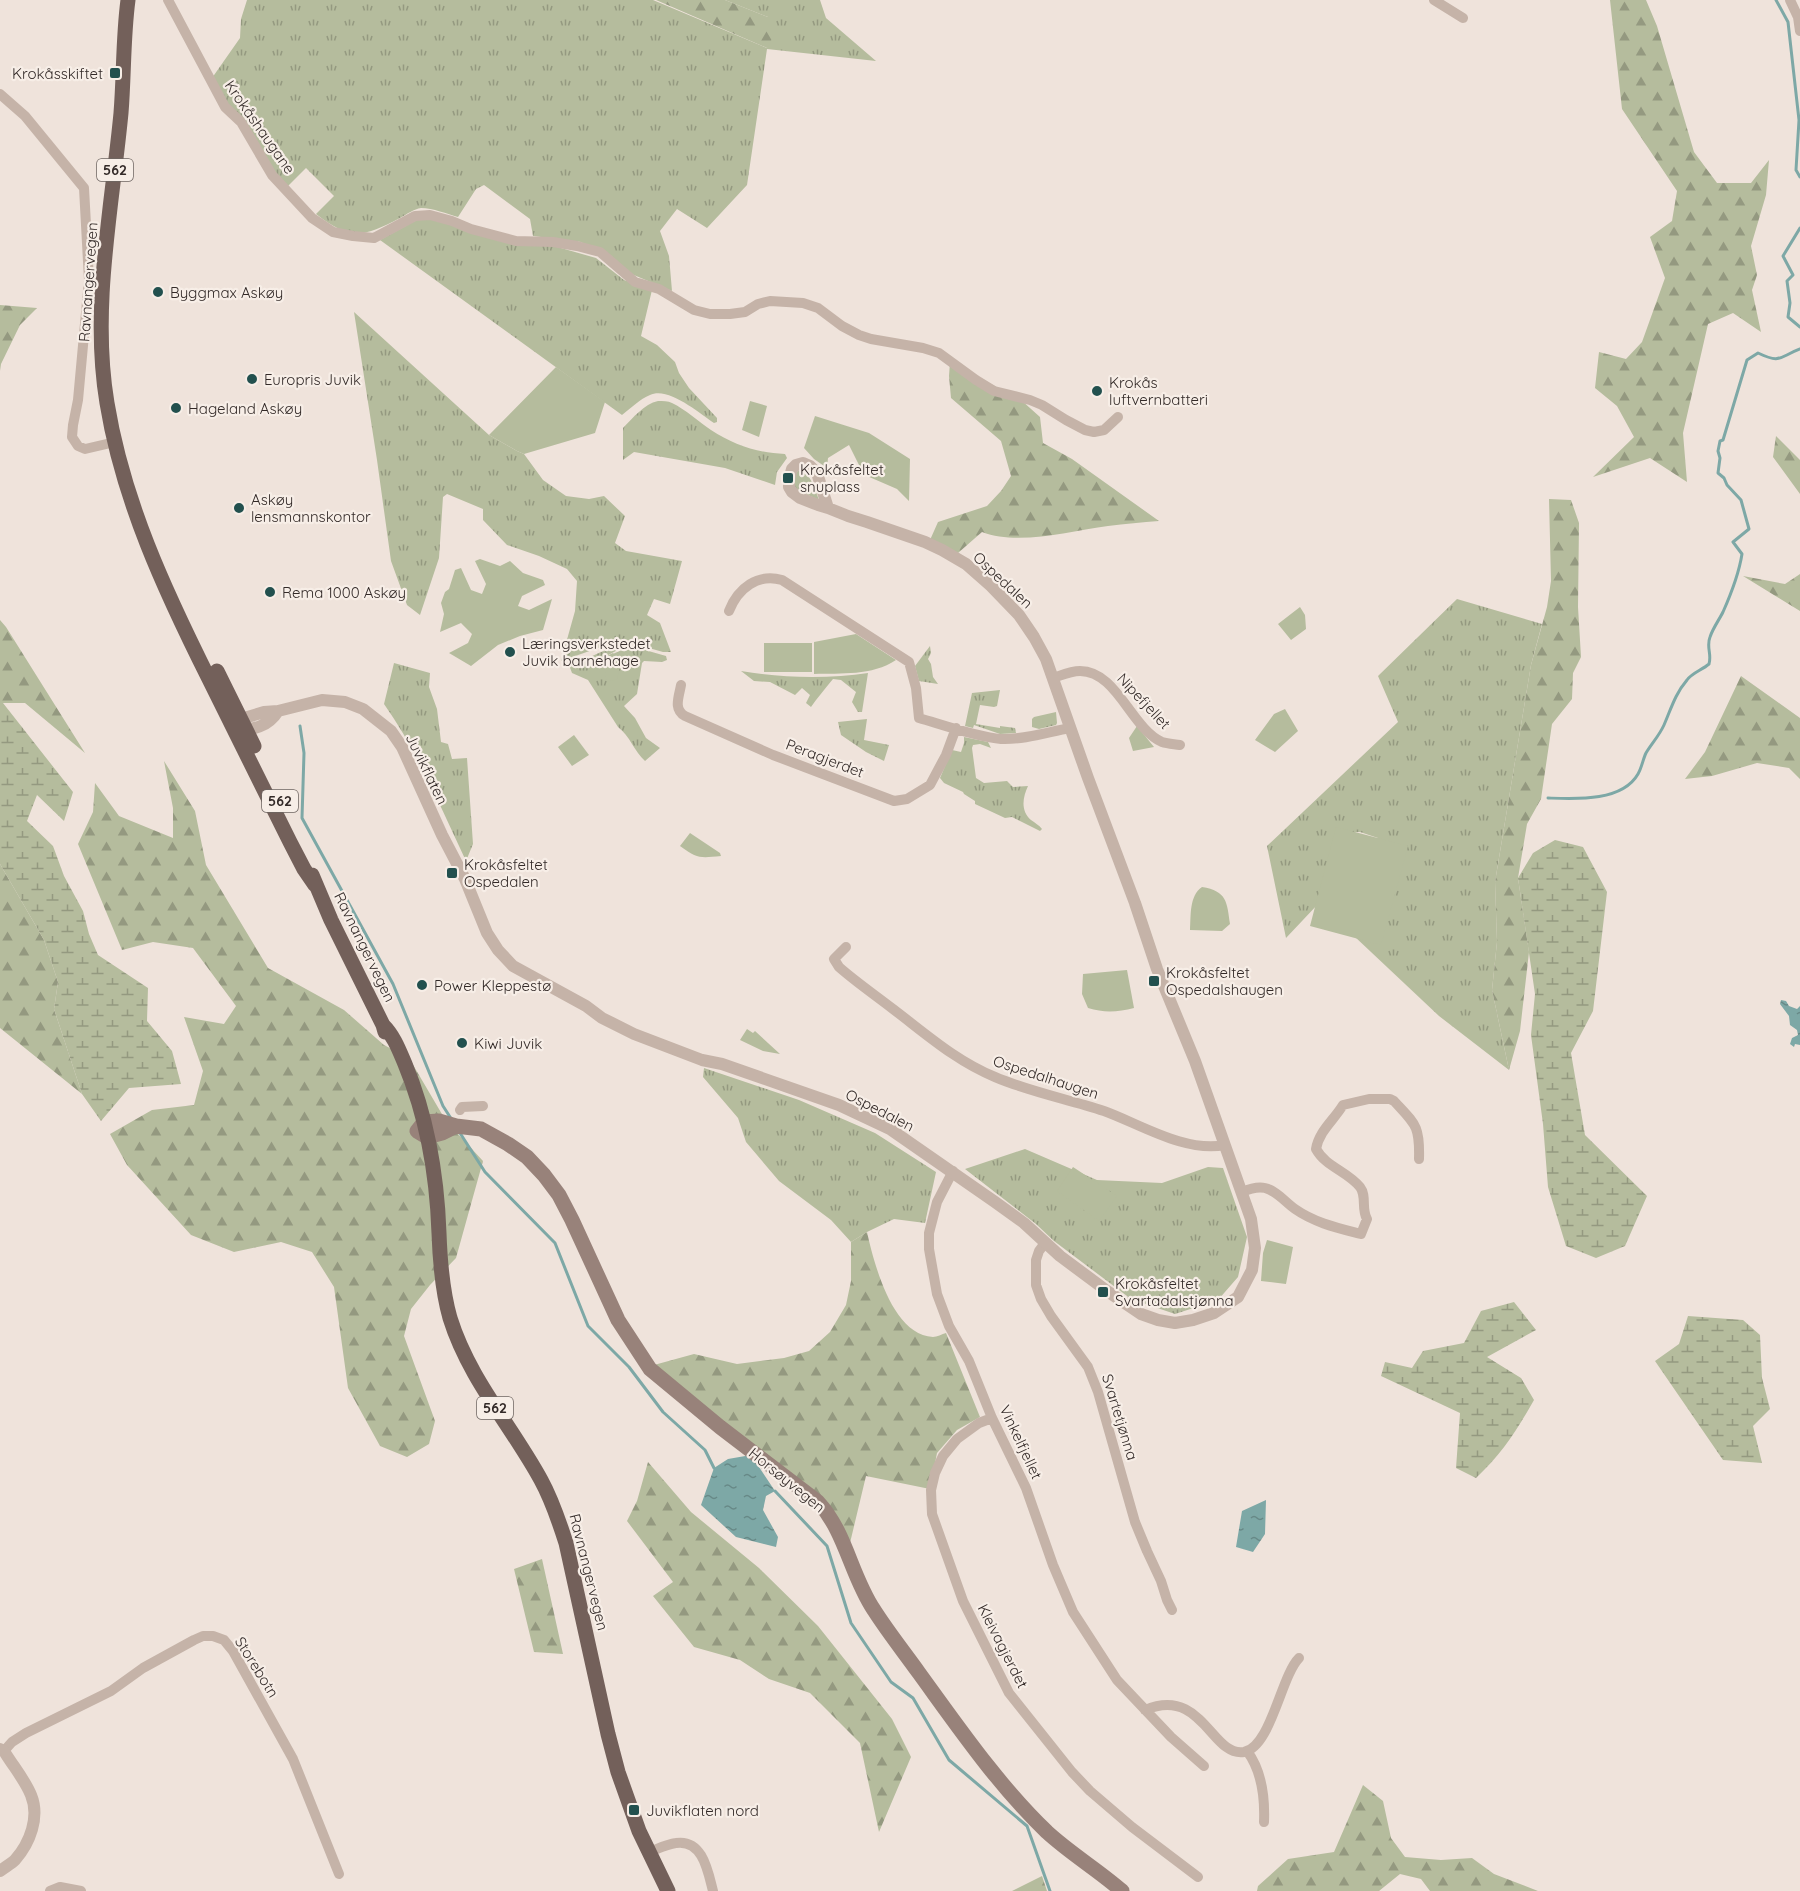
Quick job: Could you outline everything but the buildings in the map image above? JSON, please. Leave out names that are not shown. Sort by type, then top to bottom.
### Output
[{"type":"main road","name":"Ravnangervegen","points":[[126,4],[122,93],[103,281],[101,326],[104,380],[115,442],[135,510],[164,586],[241,726],[304,869],[315,885],[383,1025],[412,1113],[423,1130],[424,1168],[446,1301],[462,1351],[540,1479],[557,1515],[566,1543],[612,1751],[631,1809],[668,1891]]},
{"type":"main road","name":"Horsøyvegen","points":[[423,1130],[442,1133],[456,1126],[476,1128],[500,1138],[527,1157],[544,1175],[559,1195],[569,1214],[618,1320],[650,1369],[720,1427],[818,1502],[827,1512],[841,1537],[870,1605],[976,1752],[1046,1831],[1122,1891]]},
{"type":"street","name":"Krokåshaugane","points":[[168,0],[225,108],[241,122],[272,175],[312,218],[333,232],[375,238],[415,216],[430,215],[509,240],[554,242],[586,248],[600,252],[635,282],[659,289],[694,310],[710,314],[730,314],[745,312],[758,304],[770,301],[803,303],[818,308],[842,326],[859,335],[939,353],[994,391],[1042,405],[1085,430],[1094,432],[1104,430],[1118,417]]},
{"type":"street","points":[[1434,0],[1463,18]]},
{"type":"street","points":[[1790,0],[1798,17],[1800,32]]},
{"type":"street","points":[[0,94],[25,116],[84,188],[89,280],[78,400],[72,437],[78,446],[85,449],[115,442]]},
{"type":"street","name":"Ospedalen","points":[[442,835],[465,879],[487,933],[498,950],[513,966],[634,1034],[702,1060],[722,1064],[839,1105],[905,1138],[1024,1223],[1045,1243],[1141,1314],[1175,1323],[1214,1313],[1233,1301],[1252,1270],[1255,1248],[1254,1232],[1195,1061],[1157,969],[1053,678],[1034,637],[1019,615],[966,564],[925,542],[828,508]]},
{"type":"street","points":[[729,611],[734,599],[746,586],[769,578],[787,582],[909,662],[916,688],[919,718],[1003,739],[1070,728]]},
{"type":"street","name":"Nipefjellet","points":[[1053,678],[1080,671],[1096,675],[1113,689],[1157,739],[1180,745]]},
{"type":"street","name":"Peragjerdet","points":[[681,685],[677,708],[685,716],[773,755],[894,801],[907,799],[930,785],[946,755],[956,728]]},
{"type":"street","name":"Juvikflaten","points":[[241,726],[264,712],[278,711],[312,701],[335,700],[363,709],[391,731],[402,747],[442,835]]},
{"type":"street","name":"Ospedalhaugen","points":[[846,947],[834,959],[839,967],[936,1043],[975,1068],[1013,1085],[1104,1112],[1164,1136],[1205,1147],[1225,1145]]},
{"type":"street","points":[[1242,1192],[1251,1188],[1266,1188],[1296,1209],[1321,1222],[1361,1234],[1367,1219],[1364,1215],[1362,1191],[1356,1183],[1323,1160],[1316,1149],[1317,1140],[1335,1119],[1343,1105],[1362,1100],[1390,1099],[1394,1101],[1415,1125],[1418,1133],[1419,1159]]},
{"type":"street","points":[[460,1110],[462,1107],[483,1106]]},
{"type":"street","name":"Vinkelfjellet","points":[[954,1171],[938,1198],[932,1219],[928,1249],[937,1294],[949,1326],[969,1361],[992,1418],[1026,1488],[1053,1565],[1073,1612],[1117,1680],[1171,1737],[1204,1766]]},
{"type":"street","name":"Svartetjønna","points":[[1045,1243],[1036,1260],[1036,1284],[1041,1299],[1088,1367],[1098,1392],[1135,1522],[1172,1610]]},
{"type":"street","name":"Kleivagjerdet","points":[[992,1418],[979,1423],[957,1439],[943,1456],[935,1473],[931,1490],[932,1514],[963,1601],[1009,1694],[1072,1772],[1090,1791],[1132,1827],[1198,1877]]},
{"type":"street","name":"Storebotn","points":[[0,1871],[15,1860],[26,1843],[34,1824],[35,1811],[31,1795],[2,1750],[26,1733],[111,1691],[143,1668],[194,1640],[208,1635],[224,1640],[233,1651],[293,1759],[339,1874]]},
{"type":"street","points":[[1145,1710],[1165,1706],[1189,1711],[1203,1721],[1224,1745],[1240,1752],[1247,1751],[1256,1744],[1267,1727],[1290,1671],[1299,1658]]},
{"type":"street","points":[[1247,1751],[1255,1765],[1261,1785],[1264,1822]]},
{"type":"street","points":[[649,1852],[678,1842],[695,1848],[704,1860],[713,1891]]},
{"type":"street","points":[[50,1891],[60,1887],[81,1891]]},
{"type":"green space","points":[[247,0],[653,0],[767,48],[768,17],[725,0],[820,0],[826,18],[876,61],[767,49],[747,185],[707,228],[677,209],[660,231],[669,256],[672,291],[629,273],[581,242],[533,236],[530,219],[484,185],[476,189],[458,217],[421,208],[376,229],[357,233],[339,229],[328,223],[316,214],[334,196],[306,168],[288,186],[246,135],[212,78],[240,38],[241,19]]},
{"type":"green space","points":[[656,0],[725,0],[768,17],[775,34],[767,48]]},
{"type":"green space","points":[[1610,0],[1646,0],[1657,26],[1694,152],[1717,183],[1751,183],[1769,160],[1766,195],[1751,246],[1757,275],[1752,290],[1761,332],[1733,313],[1708,324],[1683,433],[1687,482],[1650,458],[1593,477],[1634,437],[1617,406],[1595,388],[1599,352],[1626,359],[1642,342],[1665,278],[1650,237],[1672,221],[1677,191],[1622,109]]},
{"type":"green space","points":[[422,217],[547,244],[596,258],[624,280],[652,290],[641,336],[657,345],[675,362],[689,388],[717,418],[717,422],[714,423],[674,397],[657,393],[643,399],[622,415],[380,240]]},
{"type":"green space","points":[[0,305],[37,308],[20,325],[1,364],[0,371]]},
{"type":"green space","points":[[354,312],[489,435],[524,454],[543,480],[566,496],[589,499],[604,496],[625,516],[615,543],[626,551],[682,561],[670,604],[654,599],[647,615],[660,623],[671,652],[663,652],[621,640],[561,661],[575,611],[577,581],[567,569],[507,545],[483,520],[483,509],[447,494],[443,497],[439,558],[420,615],[407,605],[391,561]]},
{"type":"green space","points":[[950,362],[1021,400],[1040,417],[1043,443],[1072,459],[1159,521],[1028,538],[996,536],[982,532],[958,553],[930,540],[938,522],[987,506],[1011,476],[1001,441],[951,398]]},
{"type":"green space","points":[[556,367],[605,402],[595,433],[524,454],[489,435]]},
{"type":"green space","points":[[658,401],[669,402],[677,406],[711,430],[737,444],[765,452],[785,454],[787,458],[777,472],[775,485],[725,468],[634,452],[623,460],[623,428],[643,408]]},
{"type":"green space","points":[[750,401],[767,406],[759,437],[742,430]]},
{"type":"green space","points":[[815,416],[869,433],[910,459],[909,501],[897,489],[867,476],[862,471],[849,445],[828,458],[827,468],[814,459],[804,448]]},
{"type":"green space","points":[[1776,436],[1800,460],[1800,494],[1773,457]]},
{"type":"green space","points":[[801,469],[810,479],[819,500],[795,489],[794,474]]},
{"type":"green space","points":[[1549,499],[1571,500],[1579,523],[1578,607],[1581,657],[1573,673],[1572,699],[1552,724],[1541,799],[1527,824],[1518,878],[1529,952],[1520,1031],[1509,1070],[1492,990],[1497,942],[1495,882],[1531,665],[1547,607],[1551,581]]},
{"type":"green space","points":[[480,559],[500,566],[510,561],[523,573],[543,580],[545,585],[522,596],[518,606],[529,610],[552,599],[543,630],[498,645],[471,666],[449,653],[468,643],[472,634],[461,623],[440,632],[444,614],[441,603],[445,592],[449,589],[455,570],[461,568],[471,590],[482,594],[486,584],[475,561]]},
{"type":"green space","points":[[1800,574],[1800,611],[1743,576],[1785,584]]},
{"type":"green space","points":[[1457,599],[1542,624],[1531,665],[1495,882],[1497,942],[1492,990],[1509,1070],[1439,1016],[1354,936],[1378,838],[1360,832],[1340,832],[1319,903],[1286,938],[1267,846],[1398,722],[1378,676]]},
{"type":"green space","points":[[1300,607],[1305,615],[1306,629],[1291,640],[1278,624]]},
{"type":"green space","points":[[0,620],[85,753],[25,703],[0,703]]},
{"type":"green space","points":[[856,634],[896,660],[867,671],[814,674],[814,642]]},
{"type":"green space","points":[[764,643],[812,643],[812,672],[764,672]]},
{"type":"green space","points":[[625,646],[599,660],[631,646],[666,656],[667,660],[642,663],[637,694],[624,706],[635,718],[646,738],[660,748],[645,761],[618,727],[588,680],[572,673],[569,665],[610,649]]},
{"type":"green space","points":[[930,646],[931,653],[928,659],[933,677],[938,684],[919,681],[915,666]]},
{"type":"green space","points":[[613,653],[621,662],[617,679],[612,681],[605,679],[606,670],[598,669],[599,660]]},
{"type":"green space","points":[[394,663],[430,673],[429,687],[437,709],[441,742],[448,744],[452,759],[467,758],[473,844],[466,861],[418,761],[384,704]]},
{"type":"green space","points":[[741,671],[804,677],[868,673],[862,712],[858,712],[852,702],[856,692],[841,680],[833,679],[811,707],[806,703],[810,695],[802,688],[795,695],[770,682],[754,681]]},
{"type":"green space","points":[[1741,676],[1800,718],[1800,779],[1789,768],[1757,763],[1712,776],[1685,779],[1705,752]]},
{"type":"green space","points":[[1000,690],[997,706],[980,705],[976,724],[1015,728],[1016,733],[1000,734],[974,725],[973,728],[965,726],[972,693]]},
{"type":"green space","points":[[0,703],[3,703],[73,792],[64,821],[37,795],[27,821],[53,846],[64,876],[83,911],[98,955],[148,988],[147,1021],[172,1051],[181,1084],[129,1088],[101,1121],[82,1094],[54,1009],[58,982],[44,940],[0,864]]},
{"type":"green space","points":[[1285,709],[1298,731],[1275,752],[1255,740],[1274,714]]},
{"type":"green space","points":[[1056,712],[1056,725],[1039,729],[1032,727],[1034,717]]},
{"type":"green space","points":[[867,719],[864,740],[889,745],[884,761],[841,735],[838,722]]},
{"type":"green space","points":[[1137,726],[1154,747],[1133,751],[1129,738]]},
{"type":"green space","points":[[574,735],[589,755],[572,766],[558,747]]},
{"type":"green space","points":[[964,737],[988,742],[991,748],[980,744],[973,745],[976,778],[984,783],[1007,781],[1013,787],[1028,786],[1024,799],[1025,812],[1042,829],[1040,831],[1012,817],[1005,818],[975,804],[975,801],[963,792],[944,783],[940,778],[952,750],[961,752]]},
{"type":"green space","points":[[164,761],[195,811],[206,865],[268,968],[344,1010],[384,1045],[409,1058],[446,1121],[483,1161],[456,1258],[411,1309],[404,1336],[435,1421],[429,1444],[407,1457],[380,1446],[348,1388],[334,1287],[312,1252],[281,1242],[234,1252],[191,1235],[127,1165],[110,1134],[152,1110],[194,1105],[203,1071],[184,1017],[224,1024],[236,1006],[193,948],[153,942],[122,950],[78,844],[93,812],[95,783],[119,816],[173,838],[173,808]]},
{"type":"green space","points":[[1336,827],[1408,846],[1381,945],[1310,926]]},
{"type":"green space","points":[[690,833],[720,853],[721,856],[699,857],[680,846]]},
{"type":"green space","points":[[1555,840],[1583,847],[1607,892],[1593,1011],[1571,1053],[1585,1135],[1647,1196],[1625,1246],[1596,1258],[1566,1246],[1548,1187],[1543,1124],[1531,1035],[1535,994],[1518,878],[1533,853]]},
{"type":"green space","points":[[0,864],[44,940],[58,982],[54,1009],[82,1094],[0,1028]]},
{"type":"green space","points":[[1202,887],[1216,891],[1224,899],[1230,924],[1222,931],[1190,930],[1193,901]]},
{"type":"green space","points":[[1127,970],[1134,1008],[1100,1011],[1088,1008],[1082,994],[1083,974]]},
{"type":"green space","points":[[747,1029],[753,1033],[755,1031],[780,1054],[763,1051],[740,1040]]},
{"type":"green space","points":[[704,1068],[799,1100],[875,1133],[936,1172],[925,1223],[894,1219],[851,1242],[831,1220],[779,1181],[746,1142],[738,1118],[703,1077]]},
{"type":"green space","points":[[1025,1149],[1097,1180],[1162,1183],[1208,1167],[1223,1168],[1247,1237],[1238,1277],[1218,1300],[1175,1314],[1131,1299],[1054,1241],[1036,1224],[965,1169]]},
{"type":"green space","points":[[1073,1167],[1117,1196],[1099,1221],[1057,1191]]},
{"type":"green space","points":[[867,1232],[880,1278],[896,1311],[906,1324],[919,1333],[936,1337],[946,1333],[980,1417],[957,1430],[937,1453],[930,1489],[866,1476],[850,1543],[833,1512],[654,1365],[694,1354],[737,1364],[784,1358],[809,1351],[830,1332],[846,1305],[851,1281],[851,1242]]},
{"type":"green space","points":[[1267,1240],[1293,1247],[1286,1284],[1261,1281],[1263,1253]]},
{"type":"green space","points":[[1514,1302],[1536,1330],[1487,1357],[1521,1378],[1534,1400],[1494,1460],[1476,1478],[1456,1468],[1460,1413],[1381,1376],[1385,1362],[1412,1368],[1423,1351],[1464,1343],[1481,1311]]},
{"type":"green space","points":[[1688,1316],[1743,1320],[1760,1335],[1762,1378],[1770,1409],[1753,1426],[1762,1463],[1723,1460],[1655,1361],[1679,1344]]},
{"type":"green space","points":[[648,1462],[691,1512],[759,1568],[818,1626],[892,1719],[911,1757],[879,1832],[860,1743],[810,1693],[769,1679],[740,1660],[694,1647],[653,1596],[673,1582],[627,1521],[637,1501]]},
{"type":"green space","points":[[542,1559],[563,1654],[534,1652],[514,1569]]},
{"type":"green space","points":[[1363,1785],[1383,1801],[1391,1838],[1405,1857],[1441,1860],[1472,1858],[1494,1874],[1538,1891],[1430,1891],[1421,1879],[1400,1874],[1379,1891],[1257,1891],[1258,1886],[1288,1859],[1334,1852]]},
{"type":"green space","points":[[1042,1876],[1047,1891],[1012,1891]]},
{"type":"water","points":[[1781,1000],[1797,1009],[1800,1006],[1800,1045],[1795,1044],[1794,1047],[1790,1044],[1792,1038],[1798,1035],[1797,1030],[1790,1025],[1789,1016],[1780,1004]]},
{"type":"water","points":[[751,1455],[775,1491],[766,1496],[763,1510],[778,1537],[776,1547],[736,1537],[701,1505],[714,1468],[728,1459]]},
{"type":"water","points":[[1266,1500],[1265,1534],[1253,1552],[1236,1547],[1242,1511]]},
{"type":"waterway","points":[[1776,0],[1788,22],[1799,120],[1796,170],[1800,177]]},
{"type":"waterway","points":[[1800,228],[1783,256],[1793,275],[1787,281],[1790,303],[1788,317],[1800,327]]},
{"type":"waterway","points":[[1548,798],[1597,797],[1621,790],[1631,783],[1638,774],[1646,753],[1662,729],[1683,685],[1692,675],[1709,664],[1710,637],[1729,598],[1741,561],[1742,554],[1733,542],[1749,529],[1741,500],[1718,473],[1720,441],[1723,440],[1747,360],[1758,353],[1776,359],[1800,349]]},
{"type":"waterway","points":[[300,726],[304,753],[302,818],[393,984],[443,1106],[452,1120]]},
{"type":"waterway","points":[[460,1133],[485,1172],[555,1243],[588,1326],[629,1367],[663,1412],[705,1450],[714,1468]]},
{"type":"waterway","points":[[775,1491],[827,1546],[851,1623],[891,1682],[913,1698],[949,1760],[1027,1826],[1050,1891]]},
{"type":"place","name":"Krokåsskiftet","points":[[115,73]]},
{"type":"place","name":"Byggmax Askøy","points":[[158,292]]},
{"type":"place","name":"Europris Juvik","points":[[252,379]]},
{"type":"place","name":"Krokås luftvernbatteri","points":[[1097,391]]},
{"type":"place","name":"Hageland Askøy","points":[[176,408]]},
{"type":"place","name":"Krokåsfeltet snuplass","points":[[788,478]]},
{"type":"place","name":"Askøy lensmannskontor","points":[[239,508]]},
{"type":"place","name":"Rema 1000 Askøy","points":[[270,592]]},
{"type":"place","name":"Læringsverkstedet Juvik barnehage","points":[[510,652]]},
{"type":"place","name":"Krokåsfeltet Ospedalen","points":[[452,873]]},
{"type":"place","name":"Krokåsfeltet Ospedalshaugen","points":[[1154,981]]},
{"type":"place","name":"Power Kleppestø","points":[[422,985]]},
{"type":"place","name":"Kiwi Juvik","points":[[462,1043]]},
{"type":"place","name":"Krokåsfeltet Svartadalstjønna","points":[[1103,1292]]},
{"type":"place","name":"Juvikflaten nord","points":[[634,1810]]}]
